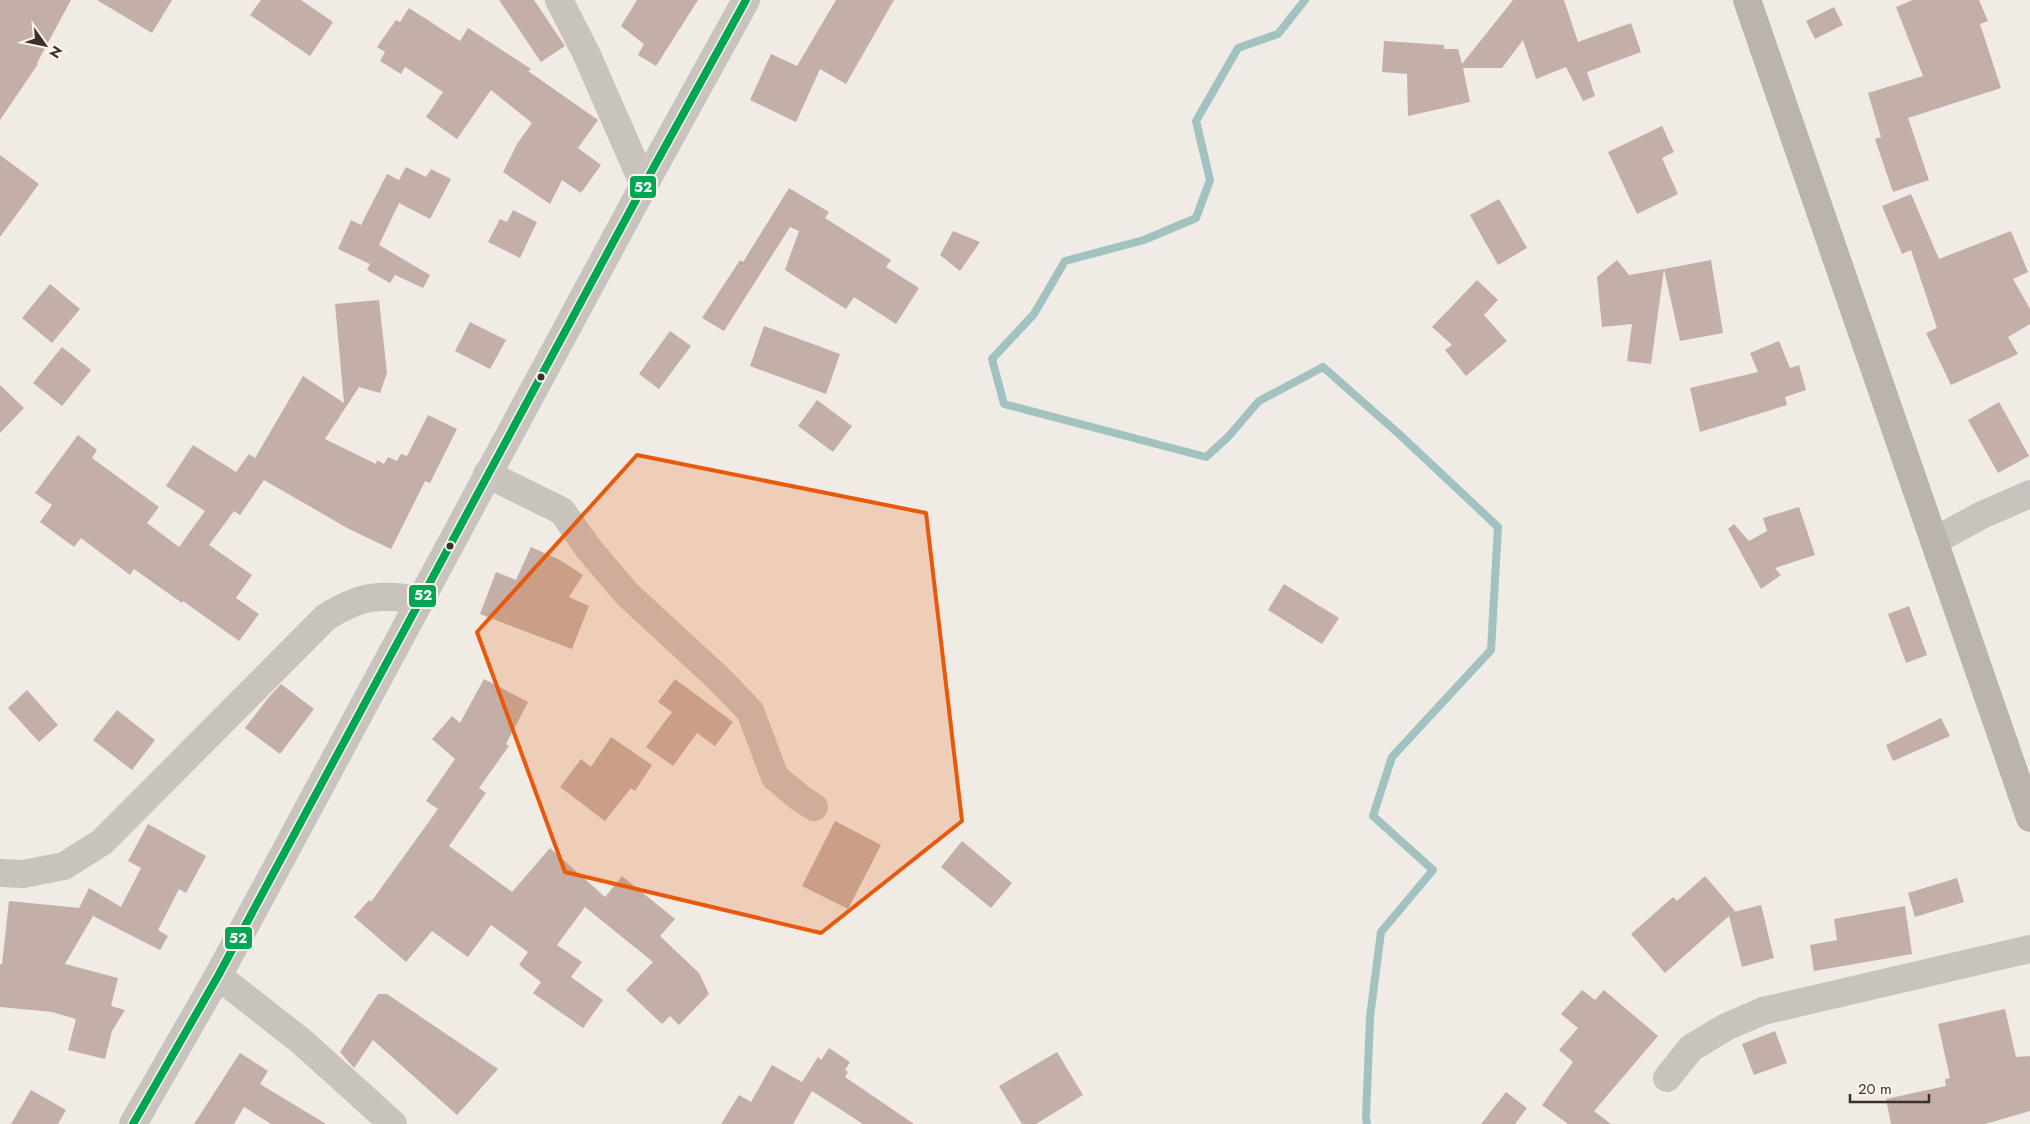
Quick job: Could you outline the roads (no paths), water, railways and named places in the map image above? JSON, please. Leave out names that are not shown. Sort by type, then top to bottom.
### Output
[{"type":"main road","points":[[1747,0],[2030,818]]},
{"type":"street","points":[[559,0],[586,53],[644,186]]},
{"type":"street","points":[[133,1124],[218,976],[487,474],[746,0]]},
{"type":"street","points":[[487,474],[562,511],[588,548],[627,594],[717,678],[750,712],[775,777],[814,807]]},
{"type":"street","points":[[1934,541],[1982,515],[2030,494]]},
{"type":"street","points":[[0,873],[23,874],[64,866],[102,842],[326,618],[348,603],[382,595],[420,599]]},
{"type":"street","points":[[1667,1078],[1691,1048],[1726,1027],[1763,1012],[2030,949]]},
{"type":"street","points":[[218,976],[301,1041],[393,1124]]},
{"type":"waterway","points":[[1305,0],[1278,34],[1238,48],[1196,121],[1210,180],[1196,218],[1144,240],[1065,261],[1034,314],[992,359],[1004,404],[1206,457],[1228,437],[1259,401],[1323,367],[1399,434],[1498,527],[1491,650],[1392,757],[1373,816],[1433,870],[1381,932],[1370,1017],[1367,1124]]}]
